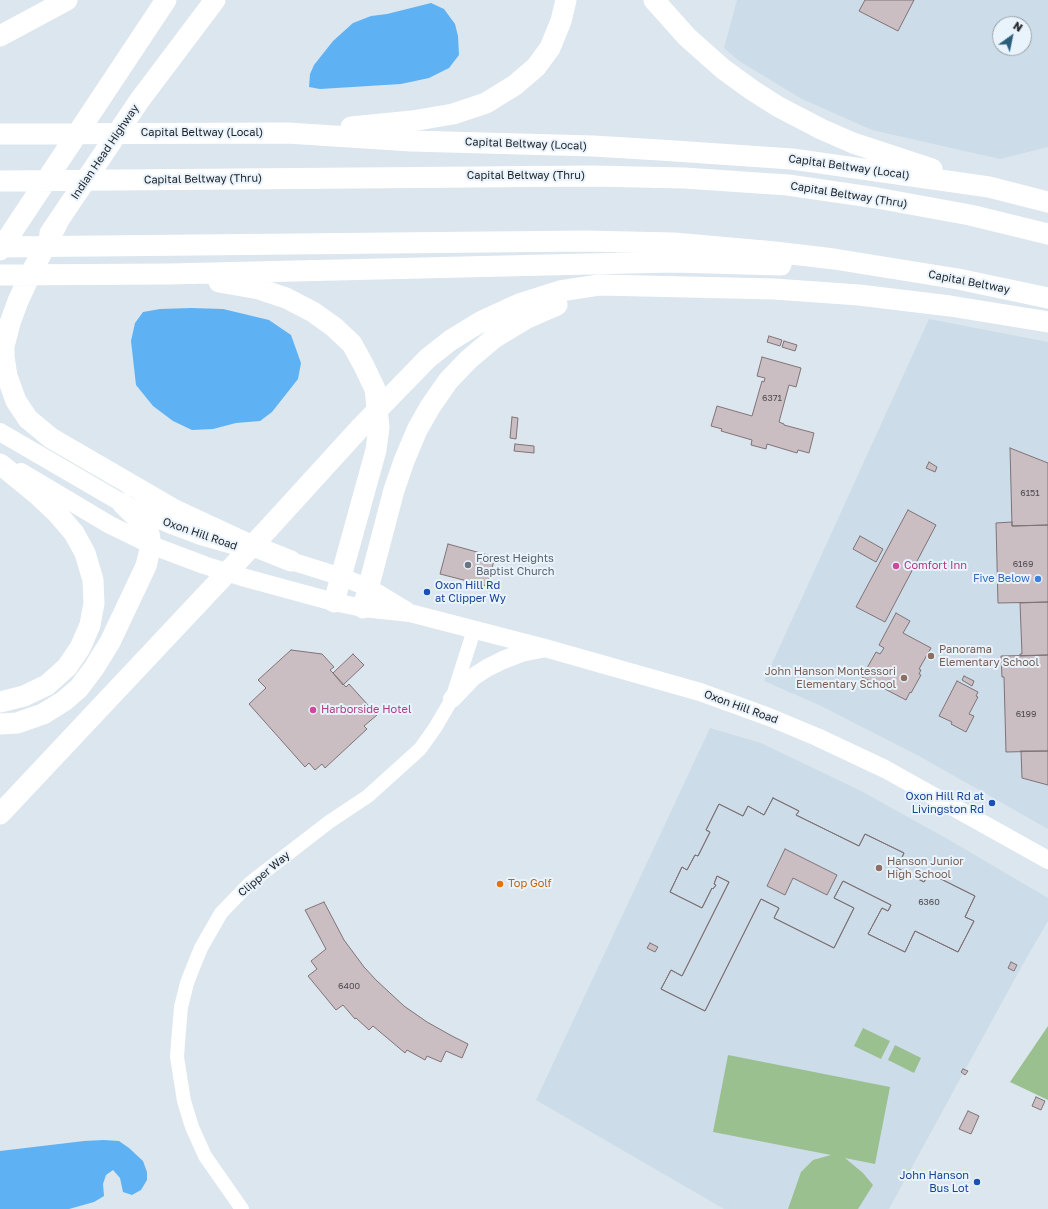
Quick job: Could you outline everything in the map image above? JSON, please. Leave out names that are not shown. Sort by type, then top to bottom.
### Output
[{"type":"highway","points":[[0,36],[67,0]]},
{"type":"highway","points":[[0,249],[166,0]]},
{"type":"highway","name":"Indian Head Highway","points":[[215,0],[139,101],[58,222],[8,303],[4,357],[7,376],[16,401],[28,419],[51,438],[175,510],[246,543],[291,561]]},
{"type":"highway","points":[[288,133],[412,121],[453,114],[486,103],[515,85],[536,67],[550,48],[561,21],[566,0]]},
{"type":"highway","points":[[654,0],[687,37],[723,69],[777,106],[821,130],[853,143],[989,187]]},
{"type":"highway","name":"Capital Beltway (Local)","points":[[0,134],[288,133],[410,141],[593,146],[792,159],[989,187],[1048,202]]},
{"type":"highway","name":"Capital Beltway (Thru)","points":[[0,181],[543,176],[684,178],[788,185],[877,198],[970,215],[1048,234]]},
{"type":"highway","points":[[0,249],[577,241],[667,243],[775,252],[834,259],[889,268]]},
{"type":"highway","points":[[0,275],[169,274],[673,262],[793,266],[854,271],[889,268]]},
{"type":"highway","name":"Capital Beltway","points":[[889,268],[958,279],[1048,298]]},
{"type":"highway","points":[[169,274],[259,289],[286,298],[313,312],[334,327],[352,344],[364,366],[375,389],[379,427],[372,470],[334,602]]},
{"type":"highway","points":[[0,814],[360,428],[428,358],[451,340],[482,321],[519,304],[560,291],[599,285],[668,285],[859,294],[950,306],[1048,322]]},
{"type":"highway","points":[[364,608],[394,490],[406,454],[430,407],[448,381],[468,360],[494,338],[527,318],[561,303],[599,294],[668,285]]},
{"type":"highway","points":[[0,464],[38,495],[74,532],[85,553],[93,580],[94,603],[90,625],[80,648],[67,667],[47,685],[24,696],[0,702]]},
{"type":"highway","points":[[0,724],[17,723],[43,714],[64,700],[79,688],[94,668],[110,642],[146,566],[151,545],[149,534],[140,521],[122,503]]},
{"type":"main road","name":"Oxon Hill Road","points":[[0,432],[122,503],[169,524],[201,536],[342,576],[369,588],[410,613]]},
{"type":"main road","name":"Oxon Hill Road","points":[[0,460],[110,525],[151,545],[210,568],[334,602],[364,608],[410,613],[545,648],[700,692],[791,725],[885,769],[1048,860]]},
{"type":"main road","points":[[452,699],[473,677],[487,668],[521,653],[545,648]]},
{"type":"street","name":"Clipper Way","points":[[242,1209],[205,1156],[192,1127],[184,1101],[177,1057],[178,1043],[181,1007],[187,983],[194,965],[203,944],[221,913],[239,893],[293,850],[368,796],[401,768],[420,749],[436,728],[452,699],[474,630]]},
{"type":"shaded area","points":[[737,0],[1048,0],[1048,147],[1000,159],[872,130],[802,99],[739,61],[724,48]]},
{"type":"shaded area","points":[[929,319],[1048,342],[1048,829],[919,756],[819,705],[764,681]]},
{"type":"shaded area","points":[[710,728],[761,743],[861,791],[951,841],[1048,898],[1048,921],[889,1209],[724,1209],[536,1100]]},
{"type":"green space","points":[[1048,1026],[1048,1100],[1010,1082]]},
{"type":"green space","points":[[863,1028],[890,1041],[881,1059],[854,1046]]},
{"type":"green space","points":[[895,1045],[921,1058],[914,1073],[888,1060]]},
{"type":"green space","points":[[728,1055],[890,1087],[875,1164],[845,1158],[863,1173],[873,1185],[858,1209],[788,1209],[801,1172],[813,1160],[831,1155],[713,1132]]},
{"type":"water","points":[[431,3],[444,9],[455,24],[458,36],[459,55],[449,68],[429,78],[401,84],[320,89],[309,87],[310,74],[314,65],[333,41],[353,23],[371,16],[387,14]]},
{"type":"water","points":[[160,309],[223,309],[269,320],[291,335],[301,363],[298,379],[272,412],[260,421],[236,423],[213,429],[192,430],[173,421],[153,406],[136,385],[131,341],[135,323],[143,312]]},
{"type":"water","points":[[104,1140],[119,1141],[143,1161],[147,1172],[147,1180],[141,1190],[132,1195],[123,1192],[120,1178],[113,1170],[106,1175],[103,1184],[104,1196],[94,1202],[69,1209],[0,1209],[0,1151]]},
{"type":"building","points":[[865,0],[914,0],[898,31],[859,11]]},
{"type":"building","points":[[769,336],[782,340],[780,346],[767,342]]},
{"type":"building","points":[[784,341],[797,345],[795,351],[782,347]]},
{"type":"building","points":[[762,357],[801,368],[796,387],[789,385],[779,422],[784,425],[814,433],[809,453],[798,450],[797,453],[767,444],[766,449],[751,445],[752,440],[721,431],[722,429],[711,426],[717,406],[752,416],[762,381],[764,382],[765,378],[757,376]]},
{"type":"building","points":[[512,417],[518,418],[516,439],[510,438]]},
{"type":"building","points":[[515,444],[534,446],[534,453],[514,451]]},
{"type":"building","points":[[1010,448],[1048,463],[1048,525],[1012,526]]},
{"type":"building","points":[[929,462],[937,467],[935,472],[926,468]]},
{"type":"building","name":"Comfort Inn","points":[[908,510],[936,525],[885,622],[856,607]]},
{"type":"building","points":[[1012,522],[1012,526],[1048,525],[1048,602],[998,603],[996,523]]},
{"type":"building","points":[[860,536],[883,549],[876,562],[853,549]]},
{"type":"building","name":"Forest Heights Baptist Church","points":[[448,544],[495,557],[487,586],[440,574]]},
{"type":"building","points":[[1048,602],[1048,655],[1020,656],[1020,654],[1022,654],[1020,603]]},
{"type":"building","points":[[896,613],[910,621],[903,633],[931,648],[919,669],[921,670],[919,674],[921,675],[906,700],[862,677],[876,652],[880,654],[884,648],[879,645]]},
{"type":"building","name":"Harborside Hotel","points":[[291,650],[322,654],[334,667],[330,670],[346,687],[349,684],[377,715],[364,726],[367,729],[325,768],[322,764],[315,770],[309,763],[305,767],[249,704],[266,688],[258,680]]},
{"type":"building","points":[[353,654],[364,665],[343,685],[333,673]]},
{"type":"building","points":[[1048,655],[1048,751],[1006,752],[1004,677],[1002,677],[1001,656]]},
{"type":"building","points":[[964,676],[974,681],[972,686],[962,680]]},
{"type":"building","points":[[957,681],[978,692],[976,696],[978,697],[969,714],[974,716],[966,732],[951,724],[952,722],[939,716]]},
{"type":"building","points":[[1021,751],[1048,751],[1048,785],[1022,778]]},
{"type":"building","points":[[773,798],[799,811],[796,815],[859,846],[865,834],[904,853],[897,868],[924,882],[929,873],[975,896],[965,917],[974,921],[958,952],[915,931],[905,952],[868,934],[882,908],[888,911],[891,905],[843,881],[834,898],[854,908],[834,948],[774,918],[779,908],[761,899],[705,1011],[661,989],[671,970],[682,976],[729,882],[717,876],[714,884],[716,885],[713,889],[712,888],[702,908],[670,892],[682,867],[687,870],[695,855],[698,856],[710,832],[706,830],[719,804],[743,816],[748,806],[764,815]],"holes":[[[785,849],[837,875],[827,895],[793,878],[785,895],[767,886]]]},
{"type":"building","points":[[773,798],[799,811],[796,815],[859,846],[865,834],[904,853],[897,868],[924,882],[929,873],[975,896],[965,917],[974,921],[958,952],[915,931],[905,952],[868,934],[882,908],[888,911],[891,905],[843,881],[834,898],[854,908],[834,948],[774,918],[779,908],[761,899],[705,1011],[661,989],[671,970],[682,976],[729,882],[717,876],[714,884],[716,885],[713,889],[712,888],[702,908],[670,892],[682,867],[687,870],[695,855],[698,856],[710,832],[706,830],[719,804],[743,816],[748,806],[764,815]]},
{"type":"building","points":[[324,902],[344,940],[364,967],[376,980],[404,1006],[427,1022],[468,1044],[462,1058],[446,1051],[441,1062],[427,1056],[425,1060],[407,1050],[405,1053],[373,1026],[369,1030],[356,1018],[355,1019],[343,1005],[336,1010],[308,976],[317,969],[311,961],[326,949],[305,910]]},
{"type":"building","points":[[650,943],[658,947],[655,952],[647,948]]},
{"type":"building","points":[[1011,962],[1017,965],[1014,971],[1008,968]]},
{"type":"building","points":[[963,1069],[968,1071],[965,1075],[961,1072]]},
{"type":"building","points":[[1036,1097],[1045,1101],[1041,1110],[1032,1106]]},
{"type":"building","points":[[968,1111],[979,1116],[971,1134],[959,1129]]},
{"type":"place","name":"Forest Heights Baptist Church","points":[[468,565]]},
{"type":"place","name":"Comfort Inn","points":[[896,566]]},
{"type":"place","name":"Five Below","points":[[1038,579]]},
{"type":"place","name":"Oxon Hill Rd at Clipper Wy","points":[[427,592]]},
{"type":"place","name":"Panorama Elementary School","points":[[931,656]]},
{"type":"place","name":"John Hanson Montessori Elementary School","points":[[904,678]]},
{"type":"place","name":"Harborside Hotel","points":[[313,710]]},
{"type":"place","name":"Oxon Hill Rd at Livingston Rd","points":[[992,803]]},
{"type":"place","name":"Hanson Junior High School","points":[[879,868]]},
{"type":"place","name":"Top Golf","points":[[500,884]]},
{"type":"place","name":"John Hanson Bus Lot","points":[[977,1182]]}]
